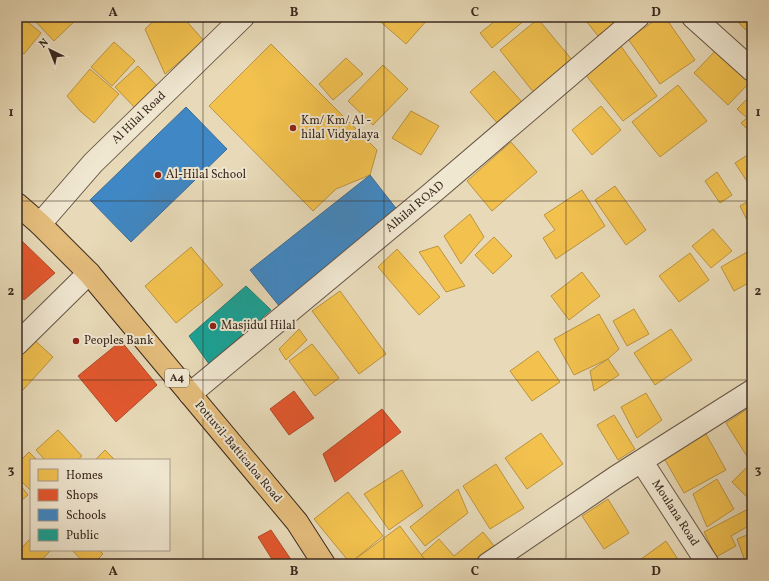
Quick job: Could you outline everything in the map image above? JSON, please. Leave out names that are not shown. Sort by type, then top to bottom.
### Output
[{"type":"highway","name":"Pottuvil-Batticaloa Road","points":[[17,204],[40,224],[89,273],[297,522],[324,564]]},
{"type":"street","name":"Al Hilal Road","points":[[40,224],[93,163],[243,17]]},
{"type":"street","name":"Alhilal ROAD","points":[[190,394],[426,198],[638,17]]},
{"type":"street","points":[[693,17],[752,70]]},
{"type":"street","points":[[17,344],[89,273]]},
{"type":"street","points":[[488,564],[616,478],[752,391]]},
{"type":"street","name":"Moulana Road","points":[[642,462],[708,564]]},
{"type":"building: Homes","points":[[17,17],[22,17],[41,33],[24,54],[17,48]]},
{"type":"building: Homes","points":[[37,17],[79,17],[54,41],[34,20]]},
{"type":"building: Homes","points":[[158,17],[183,17],[204,41],[165,74],[145,29]]},
{"type":"building: Homes","points":[[375,17],[425,17],[428,19],[406,44]]},
{"type":"building: Homes","points":[[500,17],[524,17],[526,19],[492,48],[480,33]]},
{"type":"building: Homes","points":[[583,17],[622,17],[598,36]]},
{"type":"building: Homes","points":[[660,17],[665,17],[695,60],[660,84],[628,39]]},
{"type":"building: Homes","points":[[739,17],[752,17],[752,36],[736,20]]},
{"type":"building: Homes","points":[[538,19],[573,61],[534,93],[500,50]]},
{"type":"building: Homes","points":[[114,42],[135,61],[112,86],[91,67]]},
{"type":"building: Homes","name":"Km/ Km/ Al - hilal Vidyalaya","points":[[271,44],[377,150],[370,175],[336,189],[313,211],[209,106]]},
{"type":"building: Homes","points":[[620,45],[657,96],[623,121],[584,73]]},
{"type":"building: Homes","points":[[720,46],[752,80],[728,105],[694,73]]},
{"type":"building: Homes","points":[[346,58],[363,74],[333,100],[319,84]]},
{"type":"building: Homes","points":[[383,65],[408,89],[373,125],[348,101]]},
{"type":"building: Homes","points":[[138,66],[162,91],[139,112],[115,87]]},
{"type":"building: Homes","points":[[90,69],[119,94],[94,123],[80,111],[67,96]]},
{"type":"building: Homes","points":[[494,71],[524,104],[499,125],[470,92]]},
{"type":"building: Homes","points":[[678,85],[707,121],[660,157],[632,122]]},
{"type":"building: Homes","points":[[752,94],[752,134],[741,123],[747,118],[737,109]]},
{"type":"building: Homes","points":[[601,106],[621,130],[592,155],[572,130]]},
{"type":"building: Homes","points":[[411,111],[439,126],[421,155],[392,138]]},
{"type":"building: Homes","points":[[511,142],[537,172],[492,211],[467,181]]},
{"type":"building: Homes","points":[[752,152],[752,189],[735,163]]},
{"type":"building: Homes","points":[[717,172],[732,195],[720,203],[705,181]]},
{"type":"building: Homes","points":[[615,186],[646,230],[626,245],[595,200]]},
{"type":"building: Homes","points":[[582,190],[605,226],[556,259],[543,238],[555,230],[544,215]]},
{"type":"building: Homes","points":[[752,199],[752,230],[740,206]]},
{"type":"building: Homes","points":[[470,214],[484,237],[461,264],[444,236]]},
{"type":"building: Homes","points":[[713,229],[732,251],[711,268],[692,246]]},
{"type":"building: Homes","points":[[494,237],[512,256],[493,274],[475,255]]},
{"type":"building: Homes","points":[[438,246],[465,286],[446,292],[419,252]]},
{"type":"building: Homes","points":[[191,247],[223,285],[176,323],[145,286]]},
{"type":"building: Homes","points":[[397,249],[440,297],[419,315],[378,267]]},
{"type":"building: Homes","points":[[749,251],[752,257],[752,281],[734,291],[721,267]]},
{"type":"building: Homes","points":[[690,253],[709,280],[679,302],[659,276]]},
{"type":"building: Homes","points":[[582,272],[600,296],[569,320],[551,296]]},
{"type":"building: Homes","points":[[340,291],[386,354],[359,374],[312,311]]},
{"type":"building: Homes","points":[[634,309],[649,334],[627,346],[613,321]]},
{"type":"building: Homes","points":[[599,314],[619,349],[608,359],[574,375],[554,339]]},
{"type":"building: Homes","points":[[299,329],[307,340],[286,360],[279,349]]},
{"type":"building: Homes","points":[[671,329],[692,360],[655,385],[634,353]]},
{"type":"building: Homes","points":[[30,336],[53,357],[23,390],[17,385],[17,351]]},
{"type":"building: Homes","points":[[312,344],[339,378],[315,396],[289,361]]},
{"type":"building: Homes","points":[[538,351],[560,382],[532,401],[510,371]]},
{"type":"building: Homes","points":[[608,359],[619,375],[594,391],[590,371]]},
{"type":"building: Homes","points":[[646,393],[662,420],[637,438],[621,407]]},
{"type":"building: Homes","points":[[752,406],[752,456],[748,458],[726,423]]},
{"type":"building: Homes","points":[[614,415],[635,449],[618,460],[597,425]]},
{"type":"building: Homes","points":[[58,430],[82,456],[79,459],[44,459],[36,450]]},
{"type":"building: Homes","points":[[541,433],[563,464],[527,489],[505,458]]},
{"type":"building: Homes","points":[[706,434],[726,470],[684,493],[664,458]]},
{"type":"building: Homes","points":[[105,450],[114,459],[96,459]]},
{"type":"building: Homes","points":[[29,452],[36,459],[30,459],[30,490],[17,477],[17,464]]},
{"type":"building: Homes","points":[[496,464],[524,508],[490,529],[463,486]]},
{"type":"building: Homes","points":[[749,465],[752,468],[752,502],[732,482]]},
{"type":"building: Homes","points":[[402,470],[423,506],[389,530],[364,494]]},
{"type":"building: Homes","points":[[717,479],[734,509],[707,527],[693,494]]},
{"type":"building: Homes","points":[[17,481],[28,495],[17,504]]},
{"type":"building: Homes","points":[[458,489],[468,513],[425,546],[410,527]]},
{"type":"building: Homes","points":[[348,492],[383,536],[350,563],[314,519]]},
{"type":"building: Homes","points":[[608,499],[629,533],[604,549],[582,516]]},
{"type":"building: Homes","points":[[752,507],[752,524],[731,536],[736,546],[716,557],[704,532]]},
{"type":"building: Homes","points":[[400,526],[428,564],[350,563]]},
{"type":"building: Homes","points":[[483,532],[495,547],[476,564],[429,564],[421,555],[439,539],[454,556]]},
{"type":"building: Homes","points":[[752,533],[752,564],[746,564],[737,539]]},
{"type":"building: Homes","points":[[30,539],[30,551],[50,551],[38,564],[18,564],[17,553]]},
{"type":"building: Homes","points":[[666,541],[681,564],[638,564],[637,562]]},
{"type":"building: Homes","points":[[73,551],[100,551],[103,554],[93,564],[85,564]]},
{"type":"building: Shops","points":[[22,241],[55,273],[24,300],[17,293],[17,246]]},
{"type":"building: Shops","points":[[121,341],[157,385],[116,422],[78,376]]},
{"type":"building: Shops","points":[[294,391],[314,418],[289,435],[270,409]]},
{"type":"building: Shops","points":[[382,409],[401,432],[335,482],[323,454]]},
{"type":"building: Shops","points":[[271,530],[294,564],[275,564],[258,537]]},
{"type":"building: Schools","name":"Al-Hilal School","points":[[186,107],[227,149],[131,242],[90,200]]},
{"type":"building: Schools","points":[[370,175],[399,212],[280,307],[250,270]]},
{"type":"building: Public","points":[[246,286],[271,310],[209,364],[189,336]]},
{"type":"place","name":"Km/ Km/ Al - hilal Vidyalaya","points":[[293,128]]},
{"type":"place","name":"Al-Hilal School","points":[[158,175]]},
{"type":"place","name":"Masjidul Hilal","points":[[213,326]]},
{"type":"place","name":"Peoples Bank","points":[[76,341]]}]
